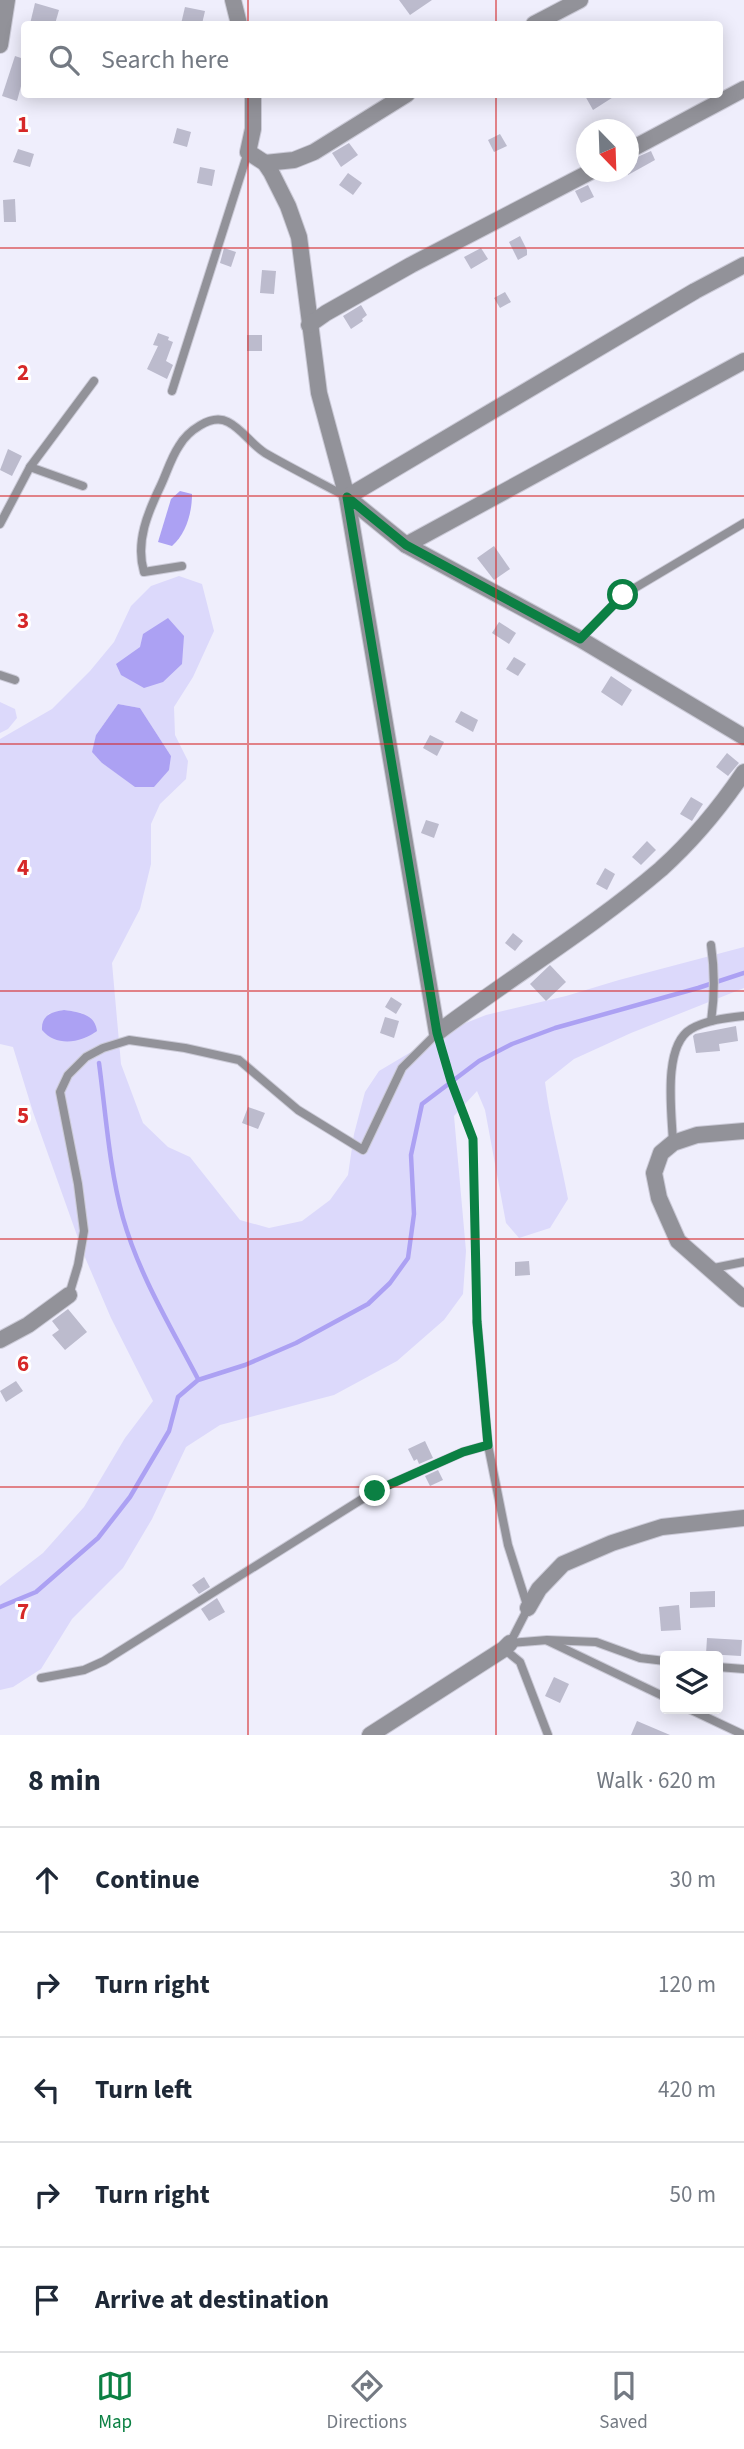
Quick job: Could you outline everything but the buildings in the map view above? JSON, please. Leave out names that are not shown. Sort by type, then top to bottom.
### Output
[{"type":"street","points":[[0,44],[7,0]]},
{"type":"street","points":[[233,0],[238,21]]},
{"type":"street","points":[[540,21],[580,0]]},
{"type":"street","points":[[639,145],[744,89]]},
{"type":"street","points":[[253,98],[253,129],[248,152],[265,163],[288,206],[299,237],[319,393],[347,497],[437,1033],[573,936],[662,868],[723,802],[744,772]]},
{"type":"street","points":[[265,163],[294,160],[314,152],[401,98]]},
{"type":"street","points":[[309,326],[326,313],[411,265],[576,179]]},
{"type":"street","points":[[347,497],[683,298],[744,265]]},
{"type":"street","points":[[406,545],[744,361]]},
{"type":"street","points":[[347,497],[406,545],[580,639],[744,737]]},
{"type":"street","points":[[744,1132],[697,1135],[673,1143],[661,1153],[654,1173],[659,1198],[678,1241],[744,1299]]},
{"type":"street","points":[[0,1340],[28,1325],[69,1295]]},
{"type":"street","points":[[528,1608],[539,1589],[563,1564],[612,1543],[662,1527],[744,1518]]},
{"type":"street","points":[[370,1735],[507,1646]]},
{"type":"lane","points":[[172,391],[248,152]]},
{"type":"lane","points":[[0,524],[30,467],[94,381]]},
{"type":"lane","points":[[182,566],[144,572],[139,556],[147,515],[179,445],[196,428],[209,421],[228,421],[266,453],[347,497]]},
{"type":"lane","points":[[30,467],[83,486]]},
{"type":"lane","points":[[580,639],[623,595],[744,523]]},
{"type":"lane","points":[[0,675],[15,680]]},
{"type":"lane","points":[[710,945],[716,974],[711,1021]]},
{"type":"lane","points":[[673,1143],[671,1064],[677,1041],[690,1029],[711,1021],[744,1016]]},
{"type":"lane","points":[[69,1295],[84,1231],[60,1092],[68,1075],[86,1057],[103,1048],[129,1040],[185,1048],[239,1060],[298,1110],[363,1150],[402,1068],[437,1033]]},
{"type":"lane","points":[[708,1269],[744,1262]]},
{"type":"lane","points":[[477,1322],[488,1445],[508,1545],[528,1608],[507,1646]]},
{"type":"lane","points":[[41,1678],[85,1670],[104,1661],[375,1491],[463,1452],[488,1445]]},
{"type":"lane","points":[[507,1646],[547,1640],[596,1642],[640,1658],[660,1660]]},
{"type":"lane","points":[[547,1640],[660,1695]]},
{"type":"lane","points":[[507,1646],[520,1662],[548,1735]]},
{"type":"lane","points":[[723,1668],[744,1670]]},
{"type":"lane","points":[[700,1714],[744,1735]]},
{"type":"path","points":[[437,1033],[451,1081],[473,1139],[477,1322]]},
{"type":"shaded area","points":[[180,491],[192,494],[191,508],[184,529],[172,546],[158,542],[171,499]]},
{"type":"shaded area","points":[[179,576],[202,584],[214,631],[193,677],[174,707],[175,735],[188,761],[186,779],[160,804],[151,824],[151,864],[140,909],[112,963],[121,1064],[143,1123],[168,1147],[190,1157],[240,1220],[269,1228],[302,1221],[330,1200],[348,1175],[354,1134],[365,1092],[379,1071],[448,1030],[486,1015],[744,947],[744,988],[574,1059],[545,1082],[568,1199],[550,1228],[519,1238],[506,1223],[485,1110],[477,1091],[454,1116],[466,1251],[463,1294],[444,1320],[397,1361],[334,1395],[220,1425],[186,1447],[152,1519],[123,1568],[72,1619],[41,1669],[13,1687],[0,1690],[0,1586],[43,1553],[84,1507],[125,1438],[153,1401],[111,1318],[84,1255],[13,1047],[0,1044],[0,739],[52,709],[90,671],[114,642],[131,606],[151,586]],"holes":[[[118,704],[140,708],[171,756],[135,786],[102,763],[96,735]],[[64,1010],[82,1013],[95,1033],[69,1041],[48,1014]]]},
{"type":"shaded area","points":[[168,618],[184,636],[182,664],[163,682],[144,688],[121,675],[116,664],[140,647],[143,634]]},
{"type":"shaded area","points":[[0,702],[15,709],[17,718],[8,729],[0,733]]},
{"type":"shaded area","points":[[118,704],[140,708],[171,756],[169,770],[154,787],[135,787],[102,763],[92,752],[96,735]]},
{"type":"shaded area","points":[[64,1010],[90,1017],[97,1031],[76,1040],[54,1039],[42,1030],[43,1021],[52,1013]]},
{"type":"waterway","points":[[0,1607],[36,1592],[98,1538],[130,1497],[169,1431],[178,1397],[198,1380],[245,1365],[296,1343],[368,1304],[390,1283],[408,1258],[414,1214],[411,1155],[422,1104],[479,1061],[512,1044],[555,1028],[744,973]]},
{"type":"waterway","points":[[99,1063],[111,1160],[123,1218],[147,1280],[198,1379]]},
{"type":"route","points":[[375,1491],[463,1452],[488,1445],[477,1322],[473,1139],[451,1081],[437,1033],[347,497],[406,545],[580,639],[623,595]]}]
